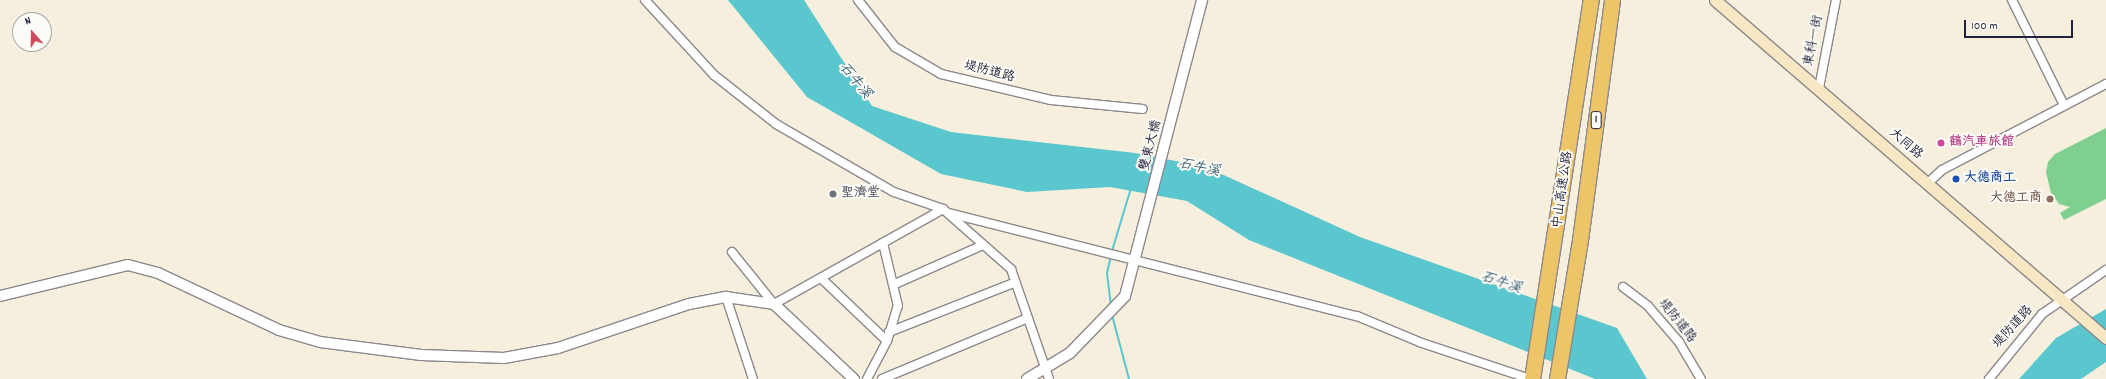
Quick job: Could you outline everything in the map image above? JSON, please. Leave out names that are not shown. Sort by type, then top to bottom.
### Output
[{"type":"highway","name":"中山高速公路","points":[[1531,379],[1558,232],[1591,0]]},
{"type":"highway","name":"中山高速公路","points":[[1556,379],[1580,240],[1612,0]]},
{"type":"main road","name":"大同路","points":[[1715,0],[2063,298],[2106,338]]},
{"type":"street","points":[[645,0],[714,75],[776,124],[894,192],[946,211],[1357,316],[1422,343],[1531,379]]},
{"type":"street","name":"堤防道路","points":[[858,0],[895,47],[941,74],[1051,100],[1143,109]]},
{"type":"street","name":"雙東大橋","points":[[1027,379],[1048,374],[1125,296],[1137,260],[1202,0]]},
{"type":"street","name":"東科一街","points":[[1819,88],[1836,0]]},
{"type":"street","points":[[2012,0],[2064,106]]},
{"type":"street","points":[[1928,183],[1942,170],[2106,84]]},
{"type":"street","points":[[0,296],[128,265],[158,272],[279,330],[320,342],[421,355],[488,358],[543,352],[689,304],[726,297],[774,304],[883,243],[946,211]]},
{"type":"street","points":[[946,211],[983,245],[1006,263],[1016,282],[1048,374]]},
{"type":"street","points":[[867,379],[887,341],[898,306],[895,284],[883,243]]},
{"type":"street","points":[[895,284],[983,245]]},
{"type":"street","points":[[732,252],[774,304],[854,379]]},
{"type":"street","name":"堤防道路","points":[[1989,379],[2019,338],[2063,298],[2106,270]]},
{"type":"street","points":[[821,278],[887,341]]},
{"type":"street","points":[[889,332],[1016,282]]},
{"type":"street","name":"堤防道路","points":[[1623,287],[1648,306],[1679,342],[1701,379]]},
{"type":"street","points":[[726,297],[753,379]]},
{"type":"street","points":[[882,379],[1028,318]]},
{"type":"green space","points":[[2106,128],[2106,199],[2064,220],[2060,213],[2070,207],[2059,204],[2051,193],[2046,172],[2048,162],[2055,154]]},
{"type":"water","name":"石牛溪","points":[[728,0],[804,0],[872,106],[951,132],[1135,153],[1206,167],[1360,237],[1617,328],[1647,379],[1595,379],[1249,240],[1187,201],[1110,187],[1027,192],[941,174],[807,97]]},
{"type":"water","points":[[2106,309],[2106,362],[2081,379],[2019,379],[2056,338]]},
{"type":"waterway","points":[[1112,251],[1131,188]]},
{"type":"waterway","points":[[1111,256],[1107,273],[1111,306]]},
{"type":"waterway","points":[[1112,315],[1129,379]]},
{"type":"place","name":"鶴汽車旅館","points":[[1941,143]]},
{"type":"place","name":"大德商工","points":[[1956,179]]},
{"type":"place","name":"聖濟堂","points":[[833,194]]},
{"type":"place","name":"大德工商","points":[[2050,199]]}]
